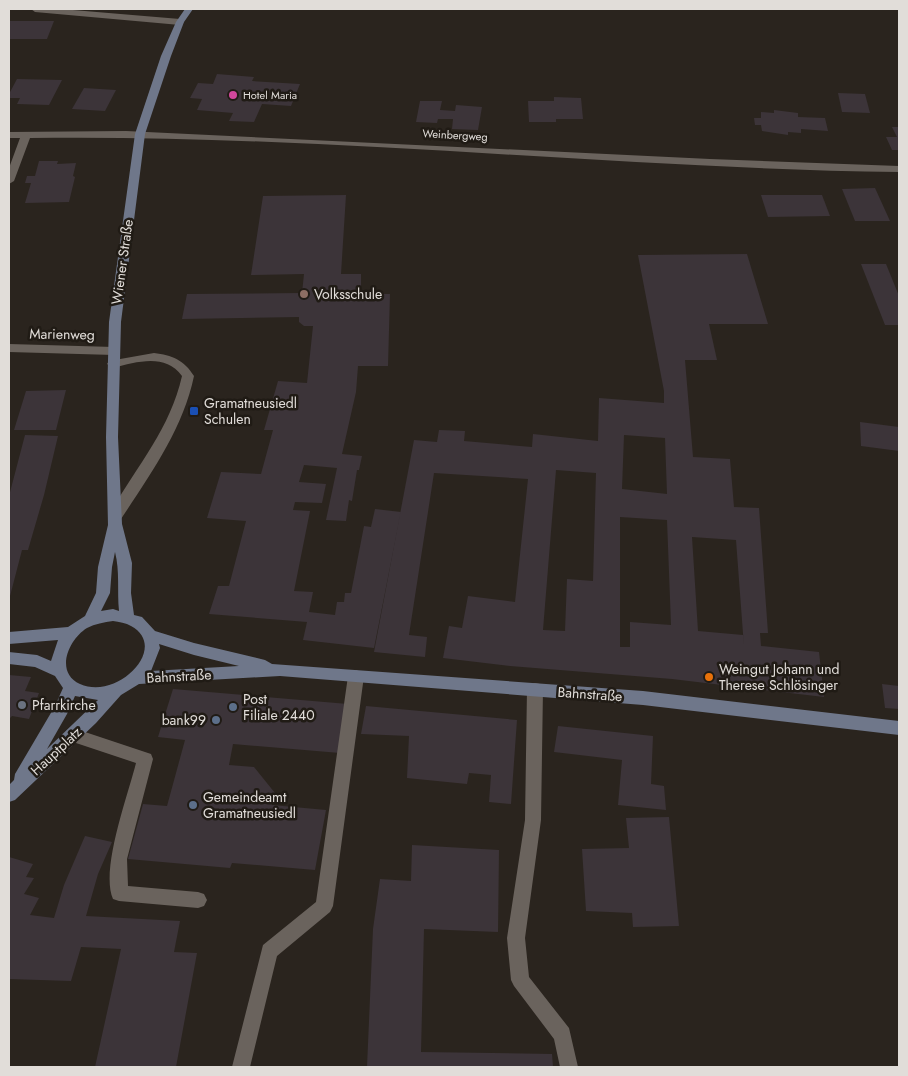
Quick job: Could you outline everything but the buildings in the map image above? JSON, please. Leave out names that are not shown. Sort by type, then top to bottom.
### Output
[{"type":"main road","name":"Wiener Straße","points":[[127,617],[124,593],[125,564],[116,520],[112,437],[113,357],[117,298],[140,134],[166,56],[180,22],[189,9]]},
{"type":"main road","name":"Wiener Straße","points":[[90,620],[103,593],[105,566],[116,520]]},
{"type":"main road","points":[[113,615],[127,617],[139,622],[150,635],[153,651],[150,660],[137,678],[116,690],[91,693],[71,686],[63,679],[59,671],[59,652],[70,633],[90,620],[113,615]]},
{"type":"main road","points":[[9,638],[70,633]]},
{"type":"main road","name":"Bahnstraße","points":[[150,635],[194,649],[280,670]]},
{"type":"main road","points":[[9,658],[37,661],[59,671]]},
{"type":"main road","name":"Bahnstraße","points":[[137,678],[280,670],[642,698],[899,728]]},
{"type":"main road","name":"Hauptplatz","points":[[12,791],[62,709],[71,686]]},
{"type":"main road","name":"Hauptplatz","points":[[12,791],[91,718],[116,690]]},
{"type":"street","points":[[36,9],[180,22]]},
{"type":"street","name":"Weinbergweg","points":[[9,135],[140,134],[441,147],[765,166],[899,169]]},
{"type":"street","points":[[9,181],[26,135]]},
{"type":"street","name":"Marienweg","points":[[9,348],[113,357]]},
{"type":"street","points":[[113,357],[160,357],[179,363],[188,376],[187,386],[173,418],[143,475],[116,520]]},
{"type":"street","points":[[241,1067],[269,951],[324,906],[356,676]]},
{"type":"street","points":[[534,689],[533,820],[516,938],[520,980],[562,1035],[570,1067]]},
{"type":"street","points":[[73,735],[145,759],[119,859],[119,892],[198,900]]},
{"type":"place","name":"Hotel Maria","points":[[233,95]]},
{"type":"place","name":"Volksschule","points":[[304,294]]},
{"type":"place","name":"Gramatneusiedl Schulen","points":[[194,411]]},
{"type":"place","name":"Weingut Johann und Therese Schlösinger","points":[[709,677]]},
{"type":"place","name":"Pfarrkirche","points":[[22,705]]},
{"type":"place","name":"Post Filiale 2440","points":[[233,707]]},
{"type":"place","name":"bank99","points":[[216,720]]},
{"type":"place","name":"Gemeindeamt Gramatneusiedl","points":[[193,805]]}]
